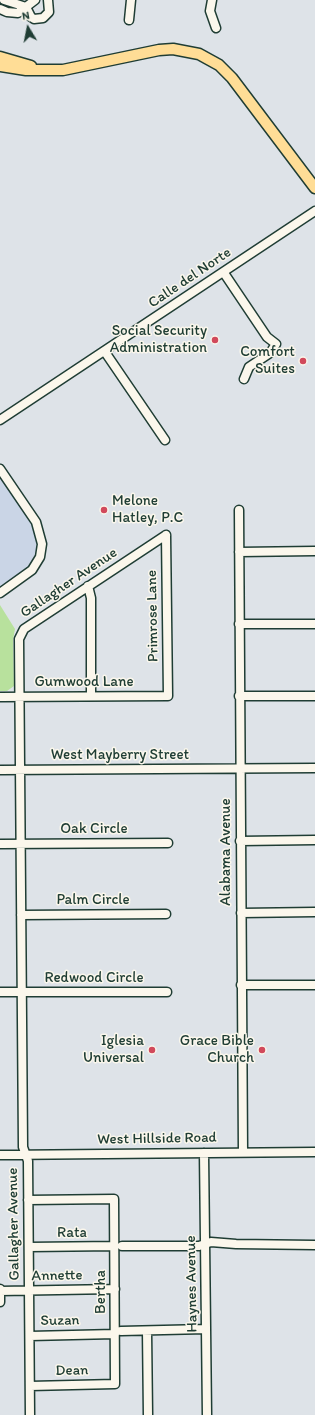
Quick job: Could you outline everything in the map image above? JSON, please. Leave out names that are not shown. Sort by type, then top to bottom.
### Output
[{"type":"main road","points":[[0,66],[44,71],[84,67],[159,50],[173,49],[198,54],[219,65],[232,78],[315,188]]},
{"type":"main road","points":[[0,57],[44,71]]},
{"type":"main road","points":[[292,159],[315,178]]},
{"type":"street","points":[[26,7],[5,1],[1,10],[13,14],[18,13],[26,7],[35,0]]},
{"type":"street","points":[[26,7],[30,17],[34,19],[43,18],[49,12],[48,0]]},
{"type":"street","points":[[129,20],[131,0]]},
{"type":"street","points":[[212,0],[210,11],[216,28]]},
{"type":"street","name":"Calle del Norte","points":[[0,420],[224,273],[315,211]]},
{"type":"street","points":[[224,273],[267,337],[276,344],[270,353],[249,367],[244,379]]},
{"type":"street","points":[[104,352],[165,440]]},
{"type":"street","points":[[0,415],[8,410],[18,408]]},
{"type":"street","points":[[0,469],[36,522],[42,544],[40,557],[32,570],[0,593]]},
{"type":"street","name":"Alabama Avenue","points":[[239,510],[243,1152]]},
{"type":"street","name":"Gallagher Avenue","points":[[30,1415],[28,1161],[23,1147],[20,634],[24,629],[166,535]]},
{"type":"street","name":"Primrose Lane","points":[[166,535],[168,696]]},
{"type":"street","points":[[239,552],[315,551]]},
{"type":"street","points":[[88,586],[91,598],[91,696]]},
{"type":"street","points":[[239,624],[315,624]]},
{"type":"street","name":"Gumwood Lane","points":[[0,697],[168,696]]},
{"type":"street","points":[[240,696],[315,696]]},
{"type":"street","name":"West Mayberry Street","points":[[0,770],[315,768]]},
{"type":"street","points":[[240,841],[315,840]]},
{"type":"street","name":"Oak Circle","points":[[0,844],[168,842]]},
{"type":"street","points":[[241,913],[315,912]]},
{"type":"street","name":"Palm Circle","points":[[21,915],[166,914]]},
{"type":"street","points":[[241,985],[315,985]]},
{"type":"street","name":"Redwood Circle","points":[[0,992],[167,992]]},
{"type":"street","name":"West Hillside Road","points":[[0,1154],[315,1152]]},
{"type":"street","name":"Haynes Avenue","points":[[204,1153],[207,1415]]},
{"type":"street","name":"Bertha","points":[[28,1200],[114,1199],[118,1246],[115,1289],[118,1332],[115,1384]]},
{"type":"street","name":"Rata","points":[[29,1247],[205,1244],[211,1242],[236,1244],[315,1245]]},
{"type":"street","name":"Annette","points":[[0,1302],[0,1290],[115,1289]]},
{"type":"street","name":"Suzan","points":[[30,1336],[206,1329]]},
{"type":"street","points":[[147,1331],[148,1415]]},
{"type":"street","name":"Dean","points":[[30,1386],[115,1384]]},
{"type":"shaded area","points":[[0,476],[34,525],[38,540],[38,547],[31,563],[25,571],[0,587]]},
{"type":"green space","points":[[0,605],[15,629],[13,640],[14,686],[7,691],[0,691]]},
{"type":"place","name":"Social Security Administration","points":[[215,340]]},
{"type":"place","name":"Comfort Suites","points":[[303,361]]},
{"type":"place","name":"Melone Hatley, P.C","points":[[104,510]]},
{"type":"place","name":"Iglesia Universal","points":[[152,1050]]},
{"type":"place","name":"Grace Bible Church","points":[[262,1050]]}]
